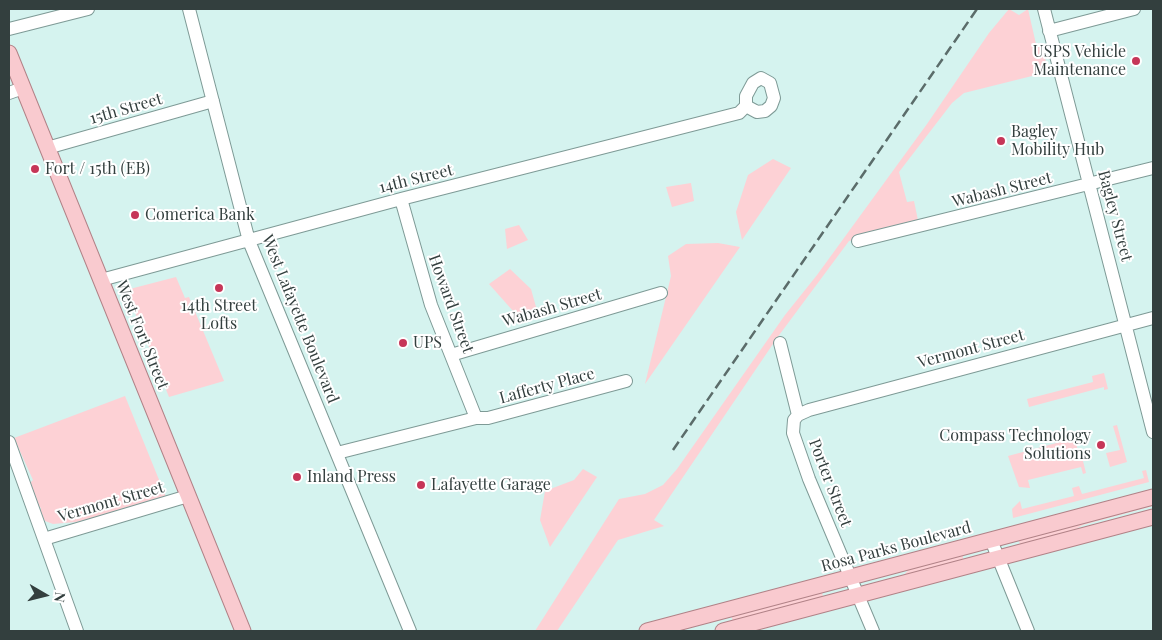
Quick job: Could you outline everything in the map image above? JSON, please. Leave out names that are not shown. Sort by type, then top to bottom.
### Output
[{"type":"main road","name":"West Fort Street","points":[[9,53],[16,90],[47,148],[243,631]]},
{"type":"main road","name":"Rosa Parks Boulevard","points":[[647,631],[1153,497]]},
{"type":"main road","points":[[721,631],[1153,518]]},
{"type":"main road","points":[[1016,534],[1015,543],[1022,553]]},
{"type":"main road","points":[[966,547],[973,554],[973,565]]},
{"type":"main road","points":[[898,585],[900,569],[909,562]]},
{"type":"main road","points":[[822,585],[829,591],[828,602]]},
{"type":"street","points":[[9,29],[88,9]]},
{"type":"street","name":"West Lafayette Boulevard","points":[[188,9],[249,241],[410,631]]},
{"type":"street","name":"Bagley Street","points":[[1044,9],[1153,432]]},
{"type":"street","points":[[1049,31],[1134,9]]},
{"type":"street","name":"15th Street","points":[[47,148],[213,101]]},
{"type":"street","name":"14th Street","points":[[101,280],[401,199],[743,110]]},
{"type":"street","name":"Wabash Street","points":[[858,242],[1153,168]]},
{"type":"street","name":"Howard Street","points":[[401,199],[431,305],[476,418]]},
{"type":"street","name":"Wabash Street","points":[[451,355],[661,293]]},
{"type":"street","name":"Vermont Street","points":[[798,415],[828,405],[1153,318]]},
{"type":"street","name":"Porter Street","points":[[780,343],[798,415],[794,420],[793,433],[872,631]]},
{"type":"street","name":"Lafferty Place","points":[[476,418],[488,418],[626,381]]},
{"type":"street","points":[[337,453],[476,418]]},
{"type":"street","points":[[9,442],[76,631]]},
{"type":"street","name":"Vermont Street","points":[[44,538],[188,496]]},
{"type":"street","points":[[991,540],[1028,631]]},
{"type":"street","points":[[713,613],[721,631]]},
{"type":"shaded area","points":[[1009,9],[1019,15],[1028,9],[1036,44],[1042,43],[1048,72],[964,93],[952,103],[899,172],[907,202],[914,201],[919,225],[849,241],[777,338],[654,520],[664,526],[618,540],[557,631],[535,631],[619,499],[645,494],[663,485],[677,469],[785,315],[817,275],[927,124],[989,33]]},
{"type":"shaded area","points":[[773,159],[791,168],[742,240],[736,212],[748,175]]},
{"type":"shaded area","points":[[691,183],[694,201],[672,207],[666,187]]},
{"type":"shaded area","points":[[519,225],[528,240],[507,249],[505,229]]},
{"type":"shaded area","points":[[718,243],[740,247],[645,384],[671,276],[668,256],[686,244]]},
{"type":"shaded area","points":[[510,269],[531,289],[538,314],[521,320],[489,284]]},
{"type":"shaded area","points":[[176,277],[185,298],[189,297],[224,381],[169,397],[126,290]]},
{"type":"shaded area","points":[[1104,373],[1108,389],[1104,390],[1104,387],[1029,407],[1027,399],[1093,382],[1092,376]]},
{"type":"shaded area","points":[[125,396],[166,497],[121,509],[119,513],[76,522],[53,524],[45,521],[40,511],[41,508],[37,505],[30,483],[33,480],[14,438]]},
{"type":"shaded area","points":[[1117,425],[1127,462],[1110,467],[1106,453],[1120,450],[1113,426]]},
{"type":"shaded area","points":[[1075,438],[1080,461],[1083,461],[1086,473],[1083,474],[1081,467],[1028,480],[1030,488],[1019,487],[1008,456]]},
{"type":"shaded area","points":[[583,469],[597,477],[550,547],[540,520],[545,491],[574,480]]},
{"type":"shaded area","points":[[1146,470],[1149,482],[1013,518],[1012,509],[1020,501],[1022,509],[1074,496],[1072,488],[1079,486],[1082,494],[1144,478],[1142,471]]},
{"type":"shaded area","points":[[1153,503],[1153,506],[1083,525],[1067,534],[1021,545],[1019,542],[1020,539]]},
{"type":"shaded area","points":[[963,555],[963,560],[904,575],[910,568]]},
{"type":"shaded area","points":[[822,591],[823,598],[733,622],[731,615]]},
{"type":"railway","points":[[673,450],[977,9]]},
{"type":"place","name":"USPS Vehicle Maintenance","points":[[1136,61]]},
{"type":"place","name":"Bagley Mobility Hub","points":[[1001,141]]},
{"type":"place","name":"Fort / 15th (EB)","points":[[35,169]]},
{"type":"place","name":"Comerica Bank","points":[[135,215]]},
{"type":"place","name":"14th Street Lofts","points":[[219,288]]},
{"type":"place","name":"UPS","points":[[403,343]]},
{"type":"place","name":"Compass Technology Solutions","points":[[1101,445]]},
{"type":"place","name":"Inland Press","points":[[297,477]]},
{"type":"place","name":"Lafayette Garage","points":[[421,485]]}]
